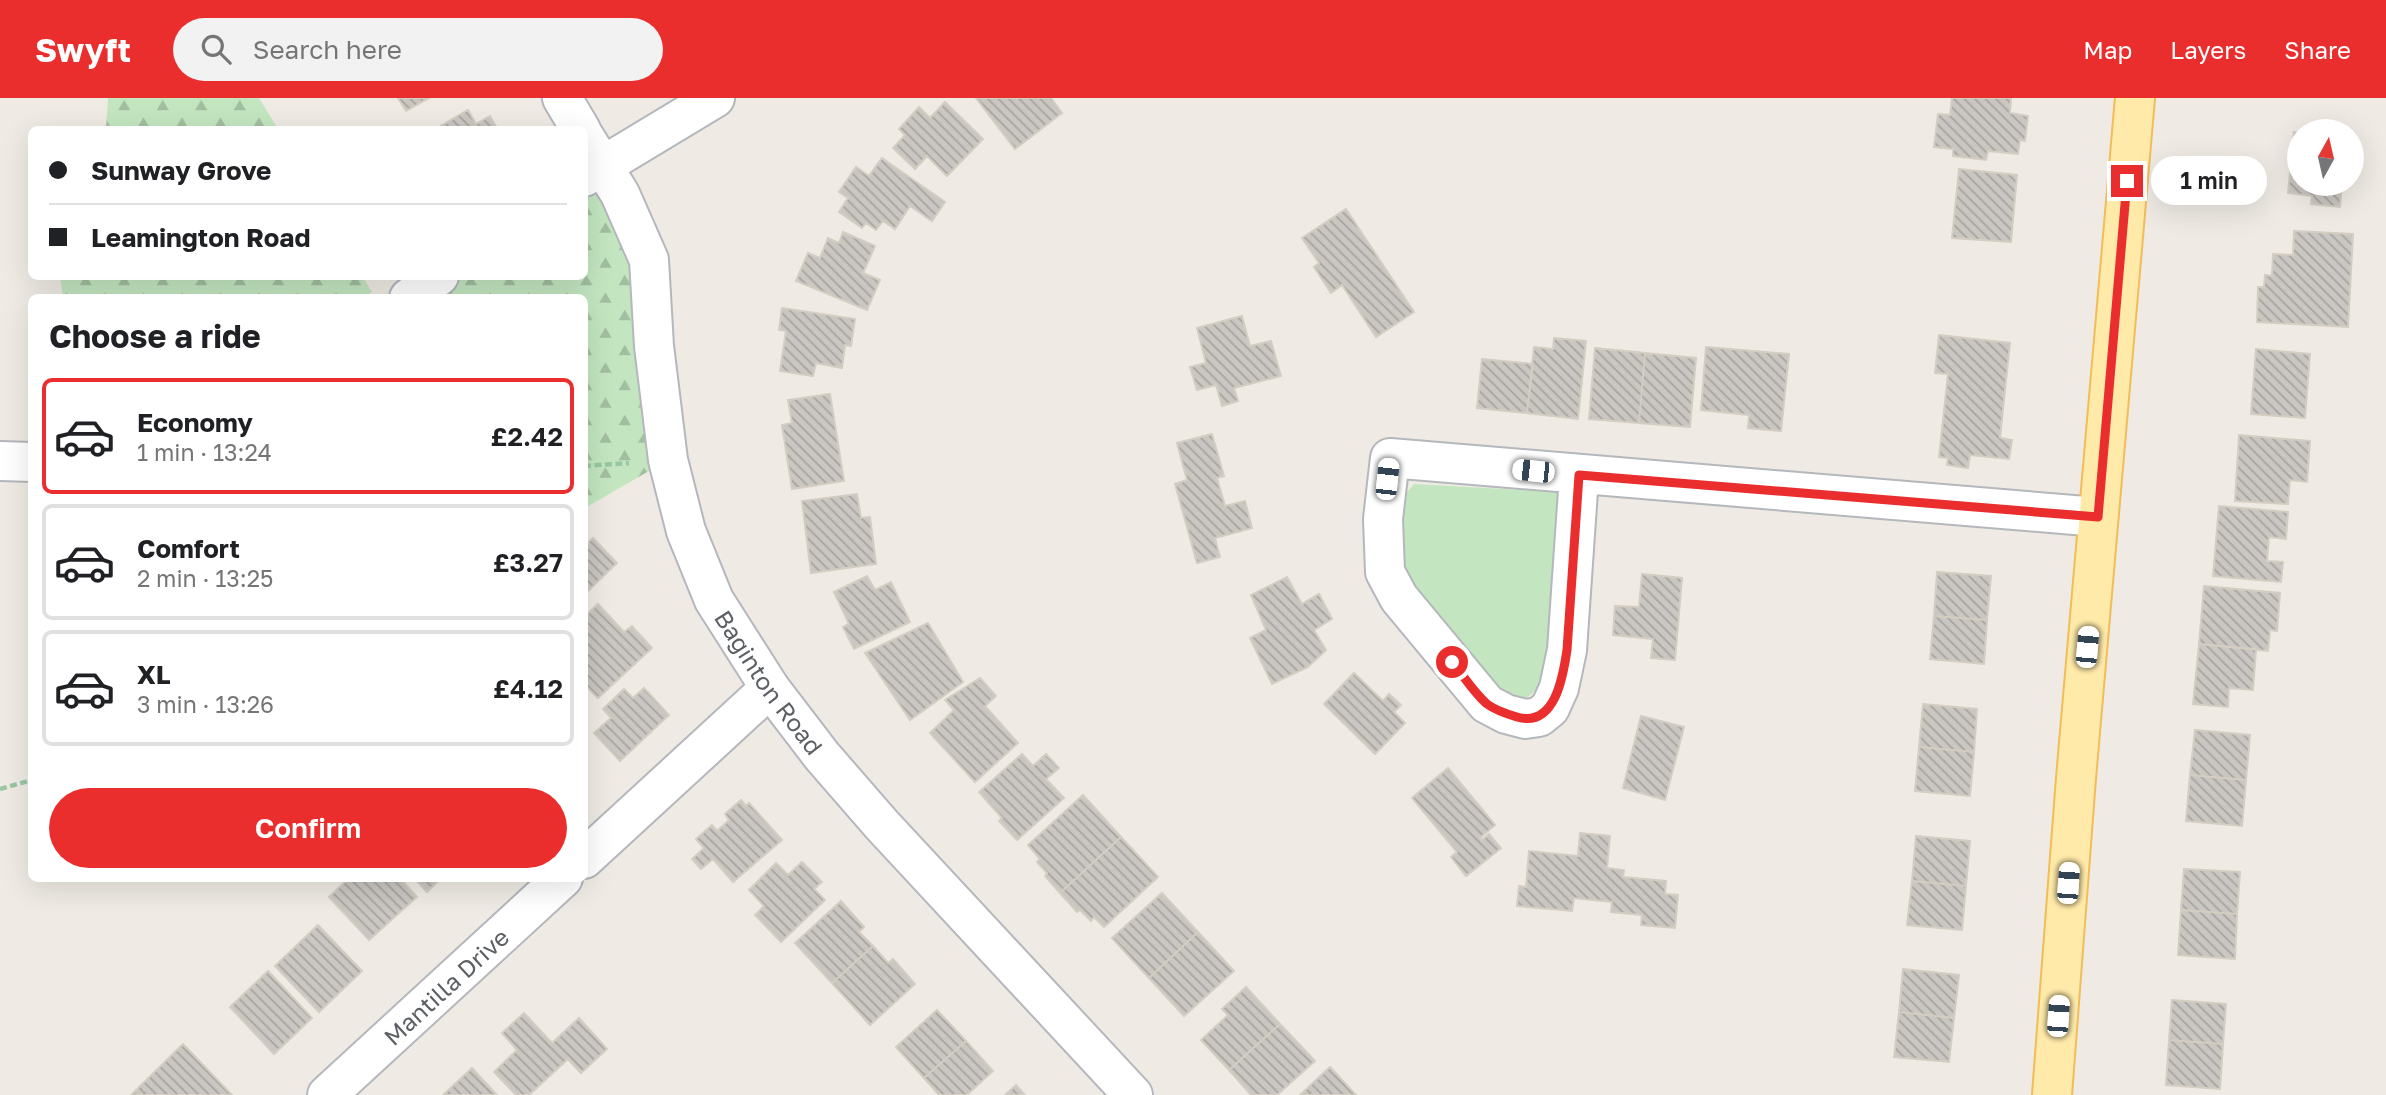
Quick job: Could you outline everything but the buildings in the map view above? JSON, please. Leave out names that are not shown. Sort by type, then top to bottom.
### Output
[{"type":"main road","points":[[2052,1095],[2098,517],[2135,98]]},
{"type":"street","points":[[562,98],[578,126]]},
{"type":"street","points":[[591,160],[715,98]]},
{"type":"street","name":"Baginton Road","points":[[591,160],[634,222],[649,260],[659,398],[668,460],[686,531],[714,600],[770,688],[822,756],[882,825],[1133,1095]]},
{"type":"street","points":[[414,294],[434,280]]},
{"type":"street","points":[[1579,475],[1564,672],[1550,708],[1539,717],[1525,719],[1506,714],[1487,704],[1399,598],[1385,572],[1383,519],[1390,458],[2098,517]]},
{"type":"street","points":[[0,461],[28,462]]},
{"type":"street","points":[[588,855],[770,688]]},
{"type":"street","name":"Mantilla Drive","points":[[327,1095],[559,882]]},
{"type":"path","points":[[0,789],[28,781]]},
{"type":"green space","points":[[108,98],[259,98],[276,126],[106,126]]},
{"type":"green space","points":[[588,178],[620,194],[668,460],[588,506],[588,294],[415,294],[435,280],[588,280]]},
{"type":"green space","points":[[60,280],[365,280],[372,292],[369,294],[63,294]]},
{"type":"green space","points":[[1414,484],[1560,492],[1550,662],[1541,683],[1525,699],[1502,697],[1401,571],[1398,503]]},
{"type":"route","points":[[1452,662],[1487,704],[1506,714],[1525,719],[1539,717],[1550,708],[1564,672],[1567,650],[1579,475],[2098,517],[2127,181]]}]
